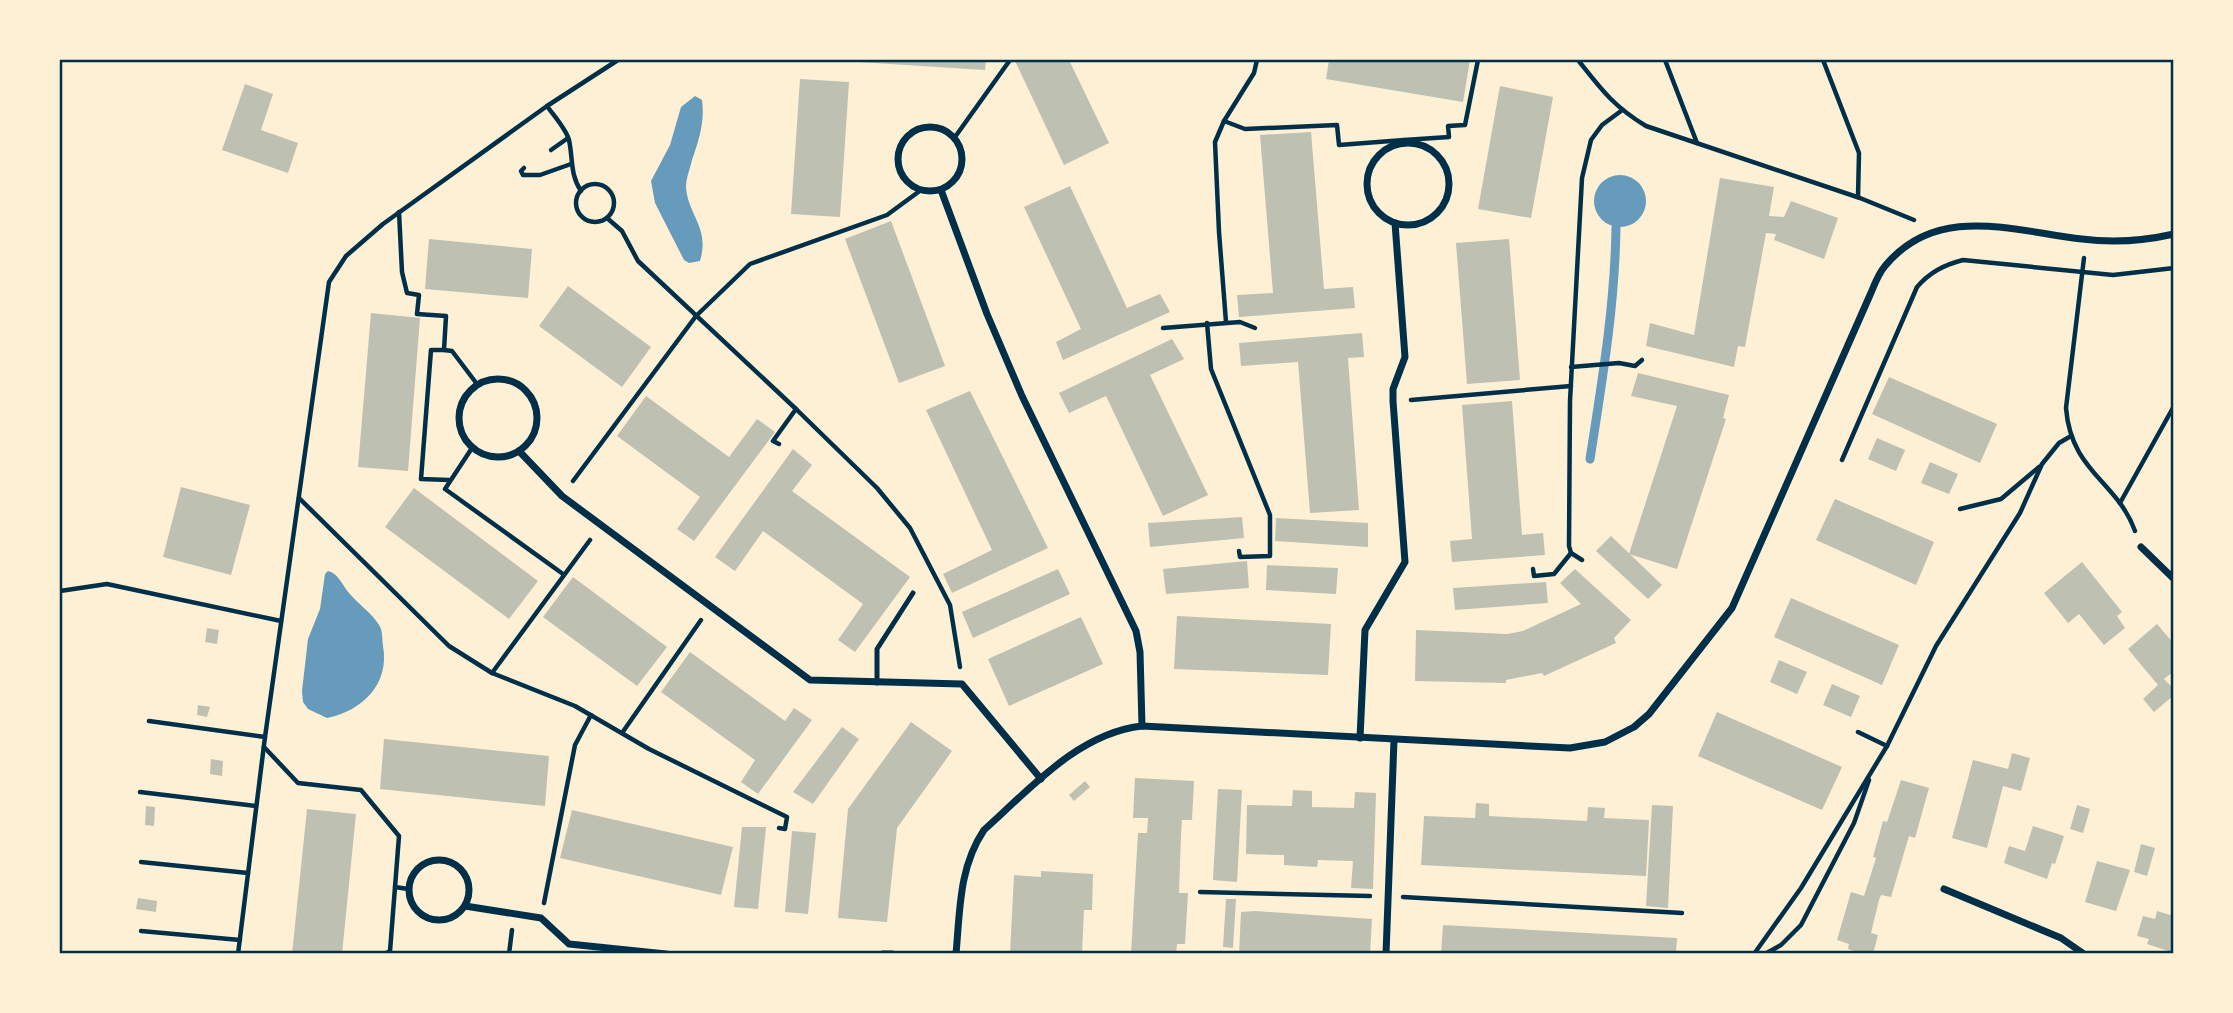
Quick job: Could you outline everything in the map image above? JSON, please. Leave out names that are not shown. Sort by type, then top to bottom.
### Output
[{"type":"street","points":[[936,127],[955,137],[963,156],[962,167],[950,184],[941,190],[921,190],[903,177],[898,156],[906,136],[915,130],[936,127]]},
{"type":"street","points":[[1404,142],[1429,150],[1439,158],[1446,169],[1449,182],[1442,207],[1433,217],[1408,225],[1383,217],[1373,207],[1367,180],[1379,155],[1404,142]]},
{"type":"street","points":[[941,190],[987,314],[1022,396],[1136,631],[1140,652],[1142,726]]},
{"type":"street","points":[[1360,738],[1366,630],[1405,562],[1393,401],[1393,388],[1405,357],[1395,223]]},
{"type":"street","points":[[956,954],[963,877],[973,845],[984,830],[1041,779],[1091,742],[1112,732],[1142,726],[1570,748],[1618,737],[1649,714],[1732,608],[1883,268],[1900,250],[1937,230],[1978,224],[2085,240],[2123,242],[2174,234]]},
{"type":"street","points":[[489,379],[513,381],[524,388],[532,397],[537,421],[535,432],[528,443],[519,452],[507,456],[495,457],[472,448],[459,427],[458,414],[468,391],[489,379]]},
{"type":"street","points":[[519,452],[562,496],[810,680],[962,684],[1041,779]]},
{"type":"street","points":[[2141,547],[2174,579]]},
{"type":"street","points":[[1387,954],[1394,740]]},
{"type":"street","points":[[442,860],[461,869],[466,877],[469,896],[465,906],[450,919],[440,921],[421,915],[409,899],[408,889],[410,879],[423,864],[442,860]]},
{"type":"street","points":[[1944,889],[2061,938],[2084,954]]},
{"type":"street","points":[[465,906],[541,918],[569,944],[666,954]]},
{"type":"street","points":[[883,954],[892,954]]},
{"type":"lane","points":[[877,682],[877,649],[913,593]]},
{"type":"path","points":[[238,954],[263,747],[329,282],[346,256],[399,212],[547,106],[618,60]]},
{"type":"path","points":[[955,137],[1010,60]]},
{"type":"path","points":[[1226,322],[1216,142],[1224,121],[1254,73],[1258,60]]},
{"type":"path","points":[[1224,121],[1245,129],[1337,125],[1339,145],[1449,137],[1448,126],[1465,125],[1478,60]]},
{"type":"path","points":[[1578,60],[1621,111],[1646,126],[1858,197],[1937,230]]},
{"type":"path","points":[[1665,60],[1697,143]]},
{"type":"path","points":[[1823,60],[1859,153],[1858,197]]},
{"type":"path","points":[[547,106],[569,138],[571,164],[576,184],[581,191]]},
{"type":"path","points":[[1582,560],[1571,553],[1569,545],[1571,386],[1582,178],[1591,139],[1602,125],[1621,111]]},
{"type":"path","points":[[551,150],[569,138]]},
{"type":"path","points":[[524,168],[521,171],[523,175],[540,175],[571,164]]},
{"type":"path","points":[[592,184],[604,186],[608,190],[614,207],[607,218],[596,222],[579,214],[576,202],[581,191],[592,184]]},
{"type":"path","points":[[562,496],[696,316],[750,264],[887,215],[921,190]]},
{"type":"path","points":[[399,212],[402,272],[407,293],[419,295],[417,314],[446,316],[444,350]]},
{"type":"path","points":[[607,218],[622,231],[638,261],[882,494],[910,528],[950,605],[962,684]]},
{"type":"path","points":[[2085,240],[2066,408],[2071,436],[2088,467],[2129,514],[2141,547]]},
{"type":"path","points":[[1842,460],[1917,287],[1946,264],[1963,260],[2113,275],[2174,268]]},
{"type":"path","points":[[1163,328],[1240,322],[1255,328]]},
{"type":"path","points":[[1208,323],[1211,369],[1270,515],[1270,556],[1240,558],[1240,551]]},
{"type":"path","points":[[449,480],[421,479],[431,350],[452,351],[477,384]]},
{"type":"path","points":[[1572,368],[1619,363],[1635,366],[1642,360]]},
{"type":"path","points":[[1393,401],[1571,386]]},
{"type":"path","points":[[2120,503],[2174,406]]},
{"type":"path","points":[[779,444],[773,440],[796,410]]},
{"type":"path","points":[[1960,509],[2001,499],[2042,464],[2059,443],[2071,436]]},
{"type":"path","points":[[472,448],[445,489],[562,574]]},
{"type":"path","points":[[1754,954],[1801,888],[1887,746],[1936,646],[2020,513],[2042,464]]},
{"type":"path","points":[[299,498],[449,646],[492,673],[575,706],[649,749],[787,817],[785,830],[779,828]]},
{"type":"path","points":[[492,673],[562,574],[601,525]]},
{"type":"path","points":[[1534,569],[1534,576],[1554,574],[1571,553]]},
{"type":"path","points":[[60,591],[107,584],[281,621]]},
{"type":"path","points":[[622,733],[711,605]]},
{"type":"path","points":[[541,918],[575,745],[591,715]]},
{"type":"path","points":[[149,721],[265,737]]},
{"type":"path","points":[[1858,732],[1887,746]]},
{"type":"path","points":[[263,747],[298,783],[360,790],[399,836],[390,951],[385,954]]},
{"type":"path","points":[[1765,954],[1781,945],[1801,925],[1854,823],[1871,773]]},
{"type":"path","points":[[140,792],[256,806]]},
{"type":"path","points":[[141,862],[248,873]]},
{"type":"path","points":[[395,887],[408,889]]},
{"type":"path","points":[[1200,892],[1388,896],[1682,913]]},
{"type":"path","points":[[141,931],[240,940]]},
{"type":"water","points":[[695,96],[702,100],[702,123],[686,187],[700,230],[702,249],[700,261],[689,263],[684,260],[655,203],[651,181],[670,145],[681,107]]},
{"type":"water","points":[[1620,175],[1639,182],[1646,201],[1639,220],[1620,227],[1601,220],[1594,201],[1601,182]]},
{"type":"water","points":[[328,571],[337,577],[379,625],[384,660],[378,684],[371,694],[351,709],[327,718],[308,709],[303,702],[302,691],[308,639],[320,609],[325,574]]},
{"type":"building","points":[[858,60],[986,60],[985,70]]},
{"type":"building","points":[[1069,60],[1109,143],[1064,165],[1015,61]]},
{"type":"building","points":[[1329,60],[1470,60],[1463,102],[1326,79]]},
{"type":"building","points":[[800,79],[849,82],[840,217],[791,214]]},
{"type":"building","points":[[245,84],[273,94],[261,130],[298,143],[288,173],[222,150]]},
{"type":"building","points":[[1500,86],[1553,97],[1531,218],[1478,209]]},
{"type":"building","points":[[1311,132],[1324,289],[1353,287],[1355,308],[1239,317],[1237,295],[1273,293],[1260,135]]},
{"type":"building","points":[[1720,178],[1774,187],[1769,216],[1784,217],[1791,201],[1838,218],[1824,259],[1774,240],[1776,234],[1766,233],[1745,347],[1738,346],[1734,367],[1646,346],[1650,323],[1694,335]]},
{"type":"building","points":[[1070,186],[1127,308],[1160,294],[1170,312],[1063,360],[1056,342],[1081,329],[1024,207]]},
{"type":"building","points":[[891,221],[945,366],[899,383],[845,239]]},
{"type":"building","points":[[429,239],[532,249],[528,298],[425,289]]},
{"type":"building","points":[[1509,239],[1520,380],[1467,384],[1456,243]]},
{"type":"building","points":[[568,286],[651,347],[622,387],[539,326]]},
{"type":"building","points":[[371,313],[420,318],[408,471],[358,467]]},
{"type":"building","points":[[1362,333],[1364,357],[1348,358],[1359,510],[1310,513],[1298,362],[1241,366],[1239,343]]},
{"type":"building","points":[[1172,339],[1184,359],[1150,375],[1208,495],[1163,516],[1106,396],[1069,413],[1059,393]]},
{"type":"building","points":[[1638,373],[1729,395],[1723,418],[1726,419],[1677,569],[1629,554],[1677,406],[1631,396]]},
{"type":"building","points":[[1889,377],[1997,424],[1980,463],[1872,414]]},
{"type":"building","points":[[970,391],[1048,548],[952,593],[943,574],[992,550],[926,410]]},
{"type":"building","points":[[646,396],[729,457],[757,419],[775,432],[694,541],[677,529],[700,497],[617,436]]},
{"type":"building","points":[[1512,401],[1522,535],[1543,533],[1545,555],[1452,562],[1450,541],[1472,539],[1462,405]]},
{"type":"building","points":[[1877,438],[1905,450],[1896,471],[1868,459]]},
{"type":"building","points":[[793,449],[812,465],[792,491],[910,577],[855,652],[838,640],[863,604],[763,531],[735,571],[715,557]]},
{"type":"building","points":[[1930,462],[1958,474],[1949,494],[1921,483]]},
{"type":"building","points":[[181,487],[250,505],[231,575],[163,557]]},
{"type":"building","points":[[414,488],[538,581],[509,619],[385,527]]},
{"type":"building","points":[[1835,499],[1934,542],[1916,585],[1816,540]]},
{"type":"building","points":[[1242,517],[1244,538],[1150,547],[1148,523]]},
{"type":"building","points":[[1276,518],[1368,523],[1368,547],[1275,541]]},
{"type":"building","points":[[1611,536],[1662,585],[1648,599],[1596,551]]},
{"type":"building","points":[[1247,561],[1249,588],[1166,594],[1163,569]]},
{"type":"building","points":[[2082,562],[2122,612],[2117,616],[2125,628],[2104,645],[2079,614],[2068,623],[2044,593]]},
{"type":"building","points":[[1267,565],[1338,568],[1336,594],[1266,590]]},
{"type":"building","points":[[1058,569],[1070,594],[973,638],[962,612]]},
{"type":"building","points":[[1575,569],[1631,620],[1614,638],[1616,643],[1544,676],[1542,673],[1506,680],[1506,683],[1415,681],[1416,630],[1507,634],[1523,631],[1581,604],[1560,583]]},
{"type":"building","points":[[573,577],[667,647],[637,686],[543,617]]},
{"type":"building","points":[[1546,582],[1548,603],[1455,610],[1453,588]]},
{"type":"building","points":[[1791,598],[1899,645],[1882,685],[1774,637]]},
{"type":"building","points":[[1177,616],[1331,624],[1328,675],[1174,669]]},
{"type":"building","points":[[1081,617],[1103,664],[1009,706],[988,659]]},
{"type":"building","points":[[2157,624],[2174,644],[2174,671],[2164,679],[2174,689],[2174,695],[2154,712],[2143,699],[2158,685],[2128,649]]},
{"type":"building","points":[[207,628],[219,630],[217,644],[205,642]]},
{"type":"building","points":[[690,652],[785,721],[794,708],[812,720],[758,794],[741,782],[755,760],[661,692]]},
{"type":"building","points":[[1779,660],[1807,672],[1797,694],[1770,682]]},
{"type":"building","points":[[1832,684],[1860,696],[1851,717],[1823,705]]},
{"type":"building","points":[[198,705],[210,707],[207,717],[197,715]]},
{"type":"building","points":[[1717,712],[1842,767],[1822,810],[1698,756]]},
{"type":"building","points":[[911,722],[952,751],[897,828],[887,922],[838,918],[848,809]]},
{"type":"building","points":[[842,727],[859,739],[813,804],[793,792]]},
{"type":"building","points":[[384,739],[549,756],[545,806],[380,789]]},
{"type":"building","points":[[2012,753],[2030,758],[2021,791],[2003,786],[1987,848],[1952,838],[1973,760],[2008,769]]},
{"type":"building","points":[[211,759],[223,761],[222,776],[210,774]]},
{"type":"building","points":[[1135,778],[1194,781],[1192,820],[1182,820],[1181,835],[1179,893],[1188,893],[1185,944],[1177,944],[1176,954],[1131,954],[1138,833],[1147,833],[1148,818],[1133,818]]},
{"type":"building","points":[[1901,780],[1929,788],[1915,838],[1909,836],[1891,897],[1881,895],[1879,900],[1871,933],[1878,935],[1873,954],[1864,954],[1848,949],[1849,944],[1837,940],[1851,892],[1864,896],[1876,858],[1873,857],[1883,821],[1887,822]]},
{"type":"building","points":[[1085,781],[1090,787],[1074,801],[1069,795]]},
{"type":"building","points":[[1218,789],[1242,790],[1237,882],[1213,880]]},
{"type":"building","points":[[1293,790],[1312,791],[1312,807],[1354,808],[1355,792],[1376,793],[1373,889],[1351,888],[1353,861],[1318,860],[1317,867],[1284,865],[1284,855],[1246,854],[1247,805],[1292,806]]},
{"type":"building","points":[[1476,803],[1489,804],[1489,816],[1587,821],[1588,807],[1605,808],[1604,818],[1649,820],[1646,876],[1421,865],[1424,816],[1475,818]]},
{"type":"building","points":[[1652,805],[1673,806],[1668,908],[1646,906]]},
{"type":"building","points":[[2077,805],[2090,809],[2083,833],[2070,829]]},
{"type":"building","points":[[146,806],[155,807],[154,826],[145,825]]},
{"type":"building","points":[[307,809],[356,814],[342,954],[292,954]]},
{"type":"building","points":[[572,810],[733,847],[721,895],[560,858]]},
{"type":"building","points":[[2033,826],[2064,836],[2047,879],[2004,863],[2009,846],[2025,851]]},
{"type":"building","points":[[742,827],[766,827],[758,909],[734,907]]},
{"type":"building","points":[[792,831],[816,833],[808,914],[785,912]]},
{"type":"building","points":[[2141,844],[2155,848],[2147,876],[2134,872]]},
{"type":"building","points":[[2097,861],[2130,870],[2116,911],[2085,902]]},
{"type":"building","points":[[1041,871],[1093,874],[1092,910],[1084,910],[1082,954],[1010,954],[1014,875],[1041,877]]},
{"type":"building","points":[[138,898],[157,901],[156,912],[136,909]]},
{"type":"building","points":[[1226,899],[1236,899],[1233,948],[1223,947]]},
{"type":"building","points":[[2157,911],[2174,916],[2174,953],[2147,944],[2149,939],[2137,936],[2143,916],[2155,919]]},
{"type":"building","points":[[1241,912],[1372,919],[1370,954],[1239,954]]},
{"type":"building","points":[[1443,925],[1677,938],[1676,954],[1441,954]]},
{"type":"waterway","points":[[1590,459],[1610,314],[1616,227]]}]
